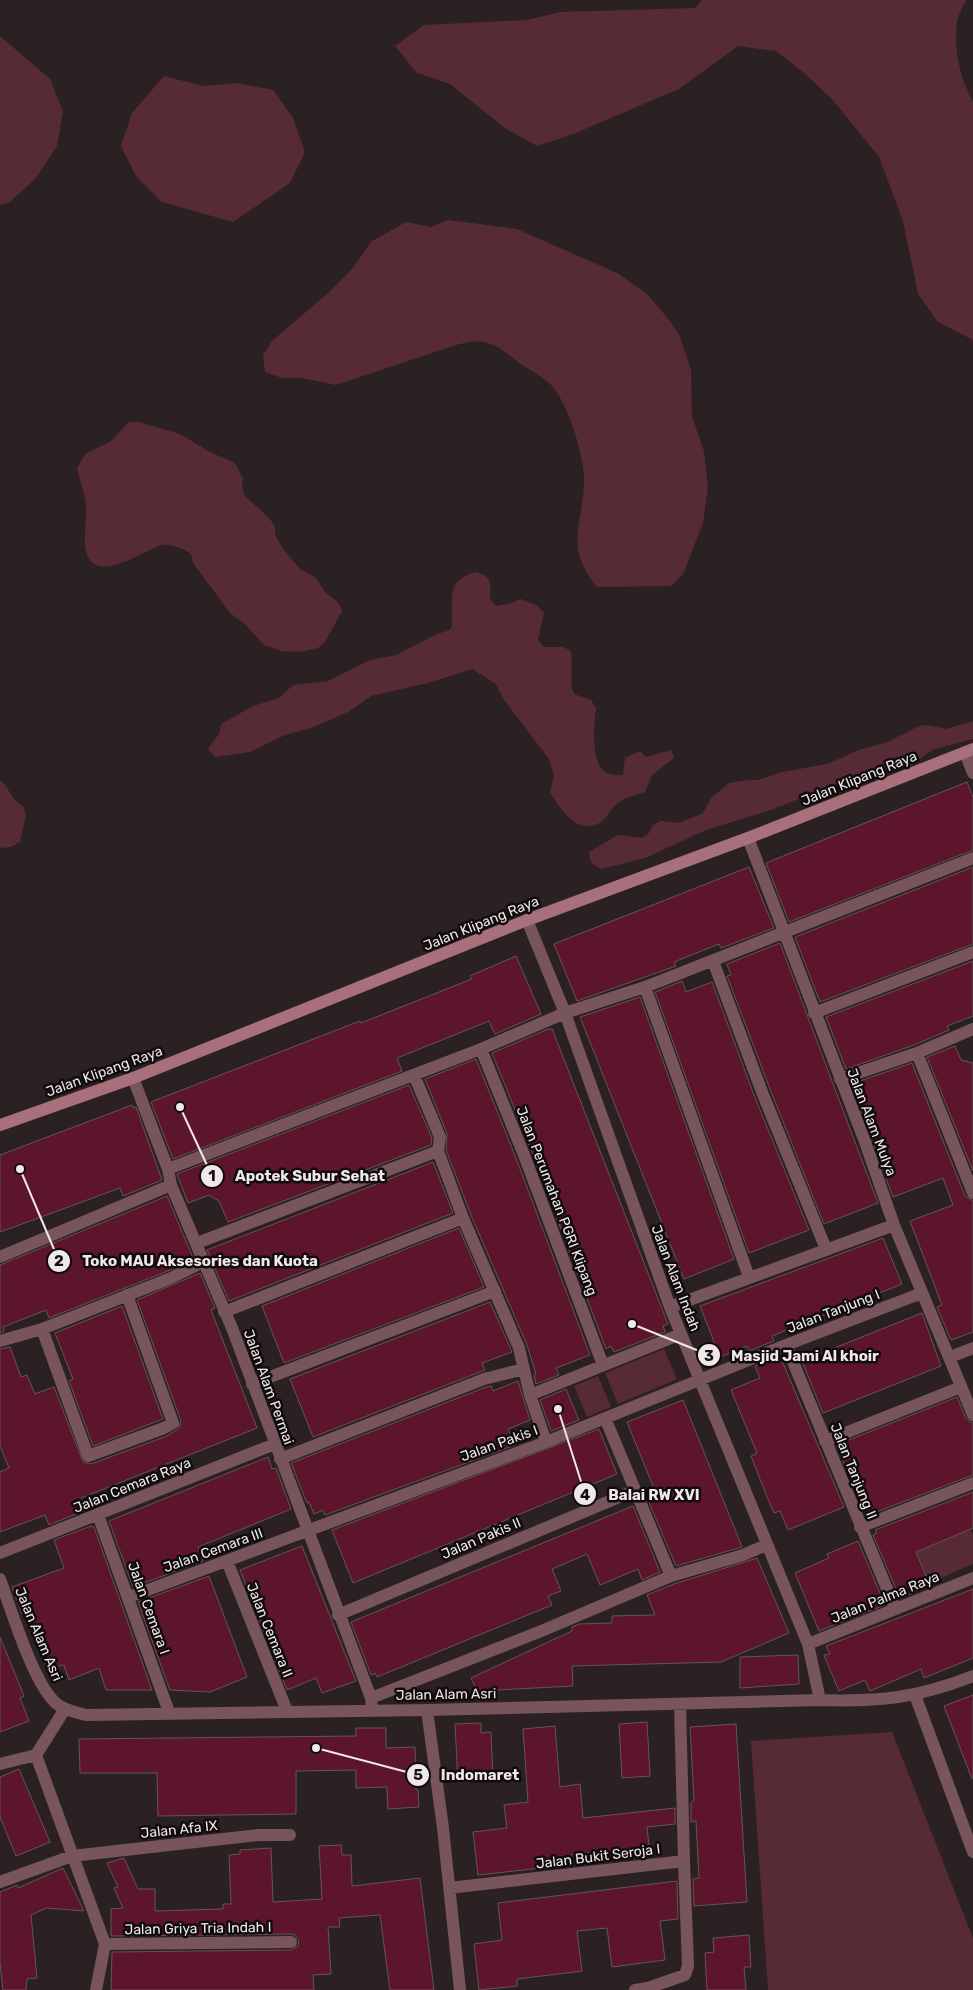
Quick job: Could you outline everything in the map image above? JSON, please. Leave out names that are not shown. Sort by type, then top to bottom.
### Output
[{"type":"main road","name":"Jalan Klipang Raya","points":[[0,1125],[133,1078],[527,920],[748,838],[969,751]]},
{"type":"street","points":[[969,751],[973,773]]},
{"type":"street","name":"Jalan Alam Mulya","points":[[748,838],[894,1225],[973,1415]]},
{"type":"street","points":[[168,1169],[414,1075],[565,1013],[645,987],[973,858]]},
{"type":"street","name":"Jalan Alam Indah","points":[[527,920],[565,1013],[670,1307],[808,1644],[820,1700]]},
{"type":"street","points":[[814,1013],[973,952]]},
{"type":"street","points":[[713,961],[762,1092],[826,1249]]},
{"type":"street","points":[[645,987],[749,1276]]},
{"type":"street","points":[[840,1079],[917,1053],[973,1029]]},
{"type":"street","name":"Jalan Perumahan PGRI Klipang","points":[[480,1049],[524,1155],[603,1365]]},
{"type":"street","points":[[917,1053],[973,1193]]},
{"type":"street","points":[[414,1075],[440,1137],[438,1150],[464,1218],[519,1348],[530,1395],[546,1442]]},
{"type":"street","name":"Jalan Alam Permai","points":[[133,1078],[168,1169],[171,1185],[197,1243],[252,1384],[372,1703]]},
{"type":"street","points":[[197,1243],[438,1150]]},
{"type":"street","points":[[0,1258],[171,1185]]},
{"type":"street","points":[[224,1312],[464,1218]]},
{"type":"street","points":[[670,1307],[749,1276],[894,1225]]},
{"type":"street","points":[[0,1341],[42,1328],[171,1278],[203,1262]]},
{"type":"street","points":[[252,1384],[495,1291]]},
{"type":"street","name":"Jalan Tanjung I","points":[[700,1381],[786,1345],[922,1293]]},
{"type":"street","points":[[42,1328],[88,1456],[164,1428],[173,1423],[127,1295]]},
{"type":"street","points":[[530,1395],[681,1334]]},
{"type":"street","name":"Jalan Tanjung II","points":[[786,1345],[895,1608]]},
{"type":"street","points":[[950,1357],[973,1348]]},
{"type":"street","points":[[280,1460],[484,1379],[524,1369]]},
{"type":"street","name":"Jalan Pakis I","points":[[307,1530],[546,1442],[700,1381]]},
{"type":"street","points":[[825,1441],[961,1387]]},
{"type":"street","points":[[606,1418],[671,1576]]},
{"type":"street","name":"Jalan Cemara Raya","points":[[0,1554],[275,1444]]},
{"type":"street","points":[[860,1527],[973,1483]]},
{"type":"street","name":"Jalan Pakis II","points":[[338,1615],[636,1490]]},
{"type":"street","name":"Jalan Cemara I","points":[[98,1515],[170,1712]]},
{"type":"street","name":"Jalan Cemara III","points":[[129,1597],[307,1530]]},
{"type":"street","points":[[372,1703],[671,1576],[766,1545]]},
{"type":"street","name":"Jalan Cemara II","points":[[226,1560],[286,1711]]},
{"type":"street","name":"Jalan Palma Raya","points":[[808,1644],[973,1578]]},
{"type":"street","name":"Jalan Alam Asri","points":[[0,1579],[42,1683],[50,1698],[65,1709],[86,1715],[286,1711],[372,1703],[427,1710],[820,1700],[870,1701],[930,1692],[973,1676]]},
{"type":"street","points":[[915,1695],[972,1845]]},
{"type":"street","points":[[635,1990],[649,1989],[685,1975],[688,1966],[680,1704]]},
{"type":"street","points":[[0,1764],[36,1755],[65,1709]]},
{"type":"street","points":[[427,1710],[460,1990]]},
{"type":"street","points":[[36,1755],[105,1944],[96,1990]]},
{"type":"street","name":"Jalan Afa IX","points":[[0,1882],[72,1856],[259,1836],[290,1835]]},
{"type":"street","name":"Jalan Bukit Seroja I","points":[[449,1888],[684,1861]]},
{"type":"street","name":"Jalan Griya Tria Indah I","points":[[105,1944],[291,1942]]},
{"type":"shaded area","points":[[702,0],[966,0],[959,14],[956,42],[961,73],[973,101],[973,340],[938,322],[918,294],[903,221],[879,157],[832,99],[804,73],[776,51],[738,46],[679,89],[571,135],[537,146],[506,129],[450,84],[417,73],[395,46],[424,25],[527,20],[560,12],[695,8]]},
{"type":"shaded area","points":[[0,36],[50,79],[63,111],[57,146],[36,178],[10,202],[0,205]]},
{"type":"shaded area","points":[[164,76],[203,86],[237,83],[273,90],[293,118],[305,152],[290,183],[233,222],[162,202],[136,176],[121,146],[132,113]]},
{"type":"shaded area","points":[[448,220],[517,229],[617,273],[647,294],[670,321],[679,335],[691,369],[692,417],[704,451],[708,487],[703,523],[683,574],[671,586],[597,587],[581,561],[578,549],[577,538],[584,475],[579,448],[570,419],[558,395],[549,383],[498,347],[484,342],[467,342],[336,385],[302,378],[282,378],[265,372],[263,355],[272,341],[328,293],[352,269],[372,241],[406,222],[431,227]]},
{"type":"shaded area","points":[[129,422],[139,422],[180,434],[210,452],[235,463],[243,478],[242,487],[244,495],[270,519],[275,527],[275,535],[284,550],[300,569],[316,578],[325,592],[339,603],[342,611],[325,642],[318,648],[300,652],[281,651],[264,645],[245,624],[230,613],[193,563],[191,554],[178,547],[163,545],[110,566],[99,566],[91,561],[85,546],[86,505],[77,468],[86,453],[110,442]]},
{"type":"shaded area","points":[[476,572],[488,578],[490,599],[496,606],[521,599],[538,606],[544,613],[538,640],[544,647],[562,647],[570,650],[572,689],[574,694],[591,700],[596,708],[594,743],[598,762],[602,769],[609,774],[623,775],[625,758],[640,751],[646,757],[671,750],[674,758],[652,775],[645,792],[619,802],[601,822],[593,826],[578,824],[559,806],[550,793],[554,776],[549,759],[504,700],[496,684],[472,669],[428,683],[371,696],[348,712],[311,728],[285,735],[250,752],[215,757],[208,749],[219,734],[221,724],[253,706],[279,698],[293,685],[328,681],[370,660],[396,655],[437,634],[450,630],[452,626],[452,599],[455,585],[459,580]]},
{"type":"shaded area","points":[[973,721],[973,739],[932,750],[908,767],[898,767],[864,779],[836,784],[771,810],[706,830],[645,858],[601,869],[590,858],[589,852],[618,835],[642,838],[649,833],[653,825],[661,821],[679,823],[703,813],[711,798],[729,783],[758,780],[782,772],[827,764],[859,750],[887,742],[919,726],[928,725],[946,729]]},
{"type":"shaded area","points":[[0,780],[16,801],[23,806],[26,815],[20,842],[11,847],[0,848]]},
{"type":"shaded area","points":[[664,1349],[677,1379],[618,1404],[605,1373]]},
{"type":"shaded area","points":[[598,1376],[611,1407],[587,1417],[574,1386]]},
{"type":"shaded area","points":[[971,1529],[973,1535],[973,1564],[929,1583],[916,1552]]},
{"type":"shaded area","points":[[892,1732],[973,1938],[973,1990],[768,1990],[751,1741]]},
{"type":"building","points":[[967,782],[973,797],[973,850],[789,922],[766,863]]},
{"type":"building","points":[[749,867],[774,928],[721,948],[719,944],[674,962],[676,966],[577,1001],[554,944]]},
{"type":"building","points":[[973,867],[973,944],[820,1002],[795,937]]},
{"type":"building","points":[[780,943],[878,1203],[824,1224],[727,976],[731,975],[727,964]]},
{"type":"building","points":[[516,956],[541,1014],[495,1034],[489,1021],[397,1058],[402,1071],[173,1159],[151,1102],[472,979],[470,976]]},
{"type":"building","points":[[973,961],[973,1016],[947,1026],[949,1030],[914,1045],[846,1069],[826,1017]]},
{"type":"building","points":[[682,981],[686,992],[712,982],[754,1095],[809,1230],[749,1253],[655,992]]},
{"type":"building","points":[[640,997],[734,1259],[684,1279],[580,1017]]},
{"type":"building","points":[[552,1029],[668,1324],[663,1326],[665,1332],[614,1352],[611,1346],[606,1349],[532,1152],[492,1053]]},
{"type":"building","points":[[955,1046],[961,1060],[973,1063],[973,1171],[927,1057]]},
{"type":"building","points":[[476,1059],[516,1158],[590,1355],[556,1368],[559,1375],[536,1384],[534,1375],[536,1374],[527,1345],[471,1215],[446,1150],[447,1134],[425,1079]]},
{"type":"building","points":[[912,1063],[965,1196],[973,1201],[973,1332],[951,1340],[937,1307],[942,1305],[910,1221],[953,1205],[943,1178],[893,1197],[851,1084]]},
{"type":"building","points":[[409,1085],[432,1138],[431,1145],[228,1222],[219,1201],[209,1195],[188,1203],[177,1174]]},
{"type":"building","points":[[132,1105],[133,1108],[136,1107],[162,1180],[123,1196],[120,1188],[0,1232],[0,1155]]},
{"type":"building","points":[[433,1162],[453,1213],[229,1301],[207,1250]]},
{"type":"building","points":[[167,1196],[193,1258],[168,1271],[49,1318],[46,1310],[3,1327],[4,1331],[0,1333],[0,1265]]},
{"type":"building","points":[[459,1228],[484,1287],[284,1363],[262,1306]]},
{"type":"building","points":[[883,1238],[902,1284],[772,1336],[774,1341],[749,1351],[747,1346],[720,1357],[700,1306]]},
{"type":"building","points":[[200,1273],[215,1308],[211,1310],[257,1428],[81,1498],[86,1510],[49,1525],[45,1515],[0,1532],[0,1472],[9,1468],[0,1446],[0,1349],[10,1347],[21,1377],[27,1375],[35,1394],[54,1387],[83,1462],[91,1464],[167,1436],[179,1428],[181,1421],[137,1300]]},
{"type":"building","points":[[490,1302],[512,1352],[482,1363],[485,1370],[313,1437],[290,1379]]},
{"type":"building","points":[[122,1306],[163,1419],[93,1446],[69,1381],[73,1379],[55,1333]]},
{"type":"building","points":[[922,1313],[941,1366],[823,1413],[802,1361]]},
{"type":"building","points":[[780,1356],[844,1507],[788,1530],[780,1511],[774,1513],[765,1492],[751,1456],[757,1453],[731,1390],[760,1378],[755,1366]]},
{"type":"building","points":[[518,1381],[530,1420],[508,1429],[515,1445],[325,1515],[323,1510],[314,1514],[309,1502],[307,1503],[291,1463],[486,1387],[491,1386],[493,1391]]},
{"type":"building","points":[[566,1389],[579,1420],[551,1431],[540,1400]]},
{"type":"building","points":[[957,1397],[966,1419],[973,1423],[973,1475],[871,1514],[865,1499],[860,1501],[836,1445]]},
{"type":"building","points":[[683,1400],[742,1547],[676,1566],[648,1500],[657,1496],[627,1422]]},
{"type":"building","points":[[599,1429],[617,1474],[353,1583],[332,1530]]},
{"type":"building","points":[[268,1457],[272,1469],[276,1468],[291,1509],[198,1547],[203,1561],[133,1587],[109,1521]]},
{"type":"building","points":[[973,1492],[973,1528],[916,1552],[930,1586],[900,1598],[873,1535],[877,1533],[875,1530]]},
{"type":"building","points":[[633,1506],[660,1572],[642,1580],[638,1569],[600,1585],[587,1554],[552,1569],[561,1591],[548,1596],[552,1605],[377,1677],[375,1673],[371,1675],[351,1622]]},
{"type":"building","points":[[91,1526],[94,1527],[152,1690],[106,1690],[99,1668],[69,1680],[64,1665],[47,1668],[42,1647],[29,1611],[22,1614],[12,1587],[64,1568],[54,1540]]},
{"type":"building","points":[[858,1541],[885,1605],[819,1631],[795,1573],[829,1558],[827,1554]]},
{"type":"building","points":[[302,1546],[356,1681],[322,1693],[316,1678],[287,1690],[240,1570]]},
{"type":"building","points":[[757,1558],[789,1633],[721,1662],[572,1666],[573,1686],[477,1691],[471,1678],[572,1631],[572,1627],[579,1624],[612,1623],[612,1616],[655,1615],[647,1595],[674,1584]]},
{"type":"building","points":[[209,1576],[247,1677],[210,1692],[170,1690],[138,1602]]},
{"type":"building","points":[[973,1589],[973,1658],[924,1678],[921,1669],[870,1691],[865,1680],[839,1691],[824,1655],[830,1654],[826,1646]]},
{"type":"building","points":[[0,1637],[24,1696],[20,1698],[29,1721],[0,1732]]},
{"type":"building","points":[[798,1655],[799,1684],[740,1688],[740,1657]]},
{"type":"building","points":[[973,1695],[973,1778],[972,1779],[944,1706]]},
{"type":"building","points":[[647,1722],[650,1776],[622,1778],[619,1724]]},
{"type":"building","points":[[481,1723],[481,1733],[491,1732],[493,1781],[458,1782],[455,1724]]},
{"type":"building","points":[[736,1724],[747,1902],[694,1906],[693,1879],[699,1878],[696,1821],[691,1822],[691,1803],[694,1800],[690,1727]]},
{"type":"building","points":[[555,1726],[560,1787],[580,1784],[583,1818],[675,1808],[675,1824],[647,1827],[649,1846],[614,1850],[615,1858],[597,1860],[596,1852],[540,1859],[541,1868],[478,1875],[473,1832],[507,1828],[504,1805],[528,1802],[523,1729]]},
{"type":"building","points":[[356,1728],[386,1728],[386,1748],[415,1747],[416,1790],[418,1790],[419,1807],[388,1809],[387,1787],[356,1788],[356,1770],[296,1771],[296,1814],[158,1816],[157,1773],[80,1773],[79,1739],[356,1736]]},
{"type":"building","points":[[19,1769],[50,1842],[16,1856],[0,1817],[0,1777]]},
{"type":"building","points":[[341,1845],[342,1855],[351,1855],[352,1886],[420,1878],[434,1990],[390,1990],[380,1915],[339,1918],[340,1927],[328,1927],[331,1974],[313,1975],[314,1990],[111,1990],[112,1952],[291,1950],[298,1946],[299,1941],[295,1935],[291,1934],[111,1936],[111,1909],[123,1908],[114,1888],[118,1887],[107,1863],[124,1858],[138,1889],[155,1889],[155,1911],[223,1909],[223,1904],[231,1904],[229,1855],[240,1854],[240,1850],[271,1848],[273,1902],[322,1899],[319,1846]]},
{"type":"building","points":[[63,1868],[84,1911],[46,1908],[31,1915],[37,1978],[27,1979],[26,1990],[3,1990],[0,1963],[0,1892],[17,1885],[18,1888]]},
{"type":"building","points":[[677,1881],[678,1919],[660,1921],[665,1960],[612,1967],[607,1928],[577,1931],[582,1971],[517,1979],[517,1986],[479,1990],[474,1944],[502,1940],[498,1903]]},
{"type":"building","points":[[749,1935],[751,1967],[744,1967],[746,1990],[707,1990],[705,1953],[714,1952],[713,1938]]},
{"type":"place","name":"Apotek Subur Sehat","points":[[180,1107]]},
{"type":"place","name":"Toko MAU Aksesories dan Kuota","points":[[20,1169]]},
{"type":"place","name":"Masjid Jami Al khoir","points":[[632,1324]]},
{"type":"place","name":"Balai RW XVI","points":[[558,1409]]},
{"type":"place","name":"Indomaret","points":[[316,1748]]}]
